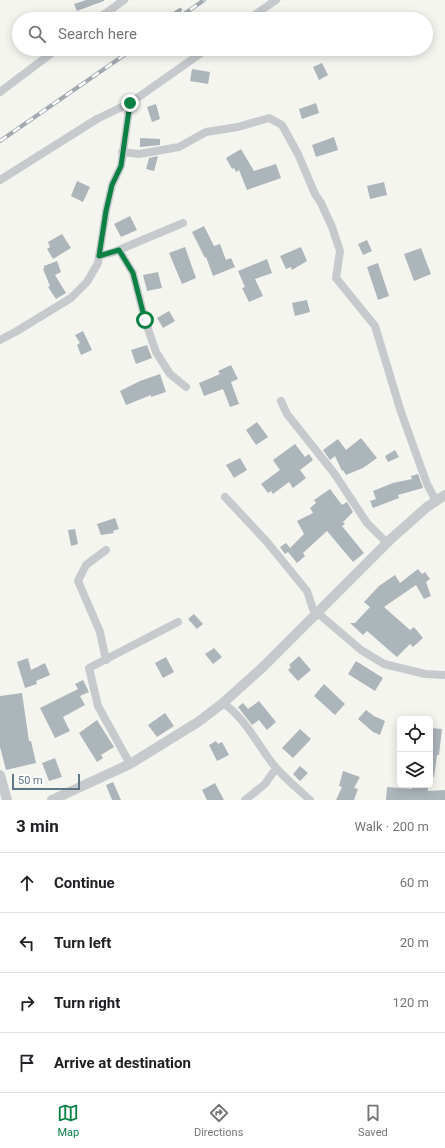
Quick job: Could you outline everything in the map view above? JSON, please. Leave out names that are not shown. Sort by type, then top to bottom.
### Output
[{"type":"street","points":[[108,12],[124,0]]},
{"type":"street","points":[[258,12],[276,0]]},
{"type":"street","points":[[0,92],[47,56]]},
{"type":"street","points":[[0,180],[97,119],[130,103],[197,56]]},
{"type":"street","points":[[0,340],[71,298],[87,282],[98,264],[106,211],[112,185],[121,166],[130,103]]},
{"type":"street","points":[[122,152],[139,154],[179,147],[206,132],[238,127],[269,118],[282,125],[298,154],[315,194],[322,203],[332,227],[340,251],[336,278],[375,326],[401,412],[427,484],[436,501]]},
{"type":"street","points":[[99,256],[119,250],[183,223]]},
{"type":"street","points":[[119,250],[133,273],[145,320],[156,352],[170,374],[186,387]]},
{"type":"street","points":[[281,401],[287,414],[334,473],[367,523],[387,543]]},
{"type":"street","points":[[52,800],[130,764],[192,725],[223,703],[263,668],[387,543],[412,520],[445,495]]},
{"type":"street","points":[[226,497],[267,542],[307,591],[313,608],[361,650],[384,664],[425,674],[445,675]]},
{"type":"street","points":[[106,550],[86,565],[78,581],[100,632],[106,660]]},
{"type":"street","points":[[130,764],[98,706],[89,668],[178,622]]},
{"type":"street","points":[[223,703],[235,711],[276,768],[310,800]]},
{"type":"street","points":[[245,800],[264,784],[276,768]]},
{"type":"street","points":[[0,775],[7,800]]},
{"type":"building","points":[[86,0],[104,1],[77,11],[74,4]]},
{"type":"building","points":[[322,63],[328,75],[319,80],[313,67]]},
{"type":"building","points":[[192,69],[210,72],[208,84],[190,81]]},
{"type":"building","points":[[316,103],[319,113],[302,119],[299,109]]},
{"type":"building","points":[[156,104],[160,119],[152,122],[147,107]]},
{"type":"building","points":[[334,137],[338,150],[316,157],[312,145]]},
{"type":"building","points":[[140,138],[160,139],[160,145],[140,147]]},
{"type":"building","points":[[241,149],[254,171],[276,164],[281,178],[247,190],[239,170],[236,172],[234,168],[232,169],[226,158]]},
{"type":"building","points":[[158,156],[154,171],[146,169],[149,158]]},
{"type":"building","points":[[77,181],[90,187],[83,202],[71,196]]},
{"type":"building","points":[[384,182],[387,195],[370,199],[367,186]]},
{"type":"building","points":[[130,216],[137,230],[121,237],[114,224]]},
{"type":"building","points":[[204,226],[214,246],[220,244],[226,260],[231,258],[235,267],[213,276],[206,257],[205,258],[192,232]]},
{"type":"building","points":[[62,234],[71,248],[53,259],[47,249],[50,247],[48,242]]},
{"type":"building","points":[[367,240],[372,251],[363,255],[358,244]]},
{"type":"building","points":[[185,247],[196,278],[182,284],[169,253]]},
{"type":"building","points":[[301,247],[307,261],[292,270],[291,267],[286,269],[280,256]]},
{"type":"building","points":[[421,248],[431,274],[414,281],[404,254]]},
{"type":"building","points":[[267,259],[272,273],[255,279],[263,296],[249,302],[242,288],[245,287],[238,271]]},
{"type":"building","points":[[57,261],[61,272],[55,275],[66,293],[56,299],[48,287],[50,286],[43,269],[44,266]]},
{"type":"building","points":[[378,263],[389,296],[378,300],[367,267]]},
{"type":"building","points":[[158,272],[162,288],[147,291],[143,275]]},
{"type":"building","points":[[307,300],[310,312],[295,316],[292,303]]},
{"type":"building","points":[[169,311],[175,321],[163,328],[157,318]]},
{"type":"building","points":[[83,331],[92,350],[81,355],[77,345],[80,343],[75,335]]},
{"type":"building","points":[[147,345],[152,358],[136,364],[131,350]]},
{"type":"building","points":[[231,365],[238,379],[231,382],[239,404],[230,407],[223,389],[204,396],[199,383],[220,374],[218,371]]},
{"type":"building","points":[[160,374],[166,392],[151,397],[151,395],[126,405],[120,391],[140,381]]},
{"type":"building","points":[[257,422],[268,437],[256,445],[246,430]]},
{"type":"building","points":[[361,438],[377,458],[363,468],[346,475],[343,470],[342,471],[335,456],[330,460],[323,450],[338,439],[346,450]]},
{"type":"building","points":[[295,444],[305,457],[309,454],[313,460],[300,470],[306,478],[293,488],[289,482],[273,494],[271,491],[268,493],[261,484],[280,470],[273,460]]},
{"type":"building","points":[[395,450],[399,457],[388,462],[385,456]]},
{"type":"building","points":[[240,458],[247,470],[234,478],[226,465]]},
{"type":"building","points":[[418,474],[423,488],[398,495],[399,498],[373,508],[370,501],[376,499],[373,491],[393,483],[412,479],[411,476]]},
{"type":"building","points":[[330,489],[342,505],[347,502],[353,512],[343,522],[345,524],[342,526],[364,553],[353,562],[327,531],[303,553],[305,556],[297,563],[288,552],[285,554],[280,547],[286,543],[290,548],[304,534],[297,521],[313,513],[310,508],[316,503],[314,500]]},
{"type":"building","points":[[115,518],[119,529],[113,531],[114,533],[101,535],[97,524]]},
{"type":"building","points":[[75,529],[78,544],[71,546],[68,530]]},
{"type":"building","points":[[418,569],[422,574],[425,572],[430,579],[426,582],[431,596],[424,599],[416,585],[384,607],[410,630],[414,627],[423,638],[413,647],[410,644],[397,657],[367,631],[363,635],[350,623],[355,623],[370,607],[364,602],[379,586],[395,575],[400,583]]},
{"type":"building","points":[[194,614],[203,624],[197,629],[188,619]]},
{"type":"building","points":[[214,648],[222,657],[213,664],[205,654]]},
{"type":"building","points":[[299,656],[311,670],[298,681],[288,670],[291,667],[289,665]]},
{"type":"building","points":[[166,657],[174,672],[163,678],[155,663]]},
{"type":"building","points":[[28,658],[31,670],[45,663],[50,675],[36,681],[37,684],[25,688],[17,662]]},
{"type":"building","points":[[356,661],[383,678],[375,691],[348,674]]},
{"type":"building","points":[[83,680],[89,692],[80,696],[85,705],[63,717],[70,731],[55,738],[40,708],[78,689],[75,684]]},
{"type":"building","points":[[324,684],[345,704],[335,715],[314,696]]},
{"type":"building","points":[[22,693],[29,741],[31,741],[36,763],[6,770],[0,747],[0,696]]},
{"type":"building","points":[[259,701],[276,722],[267,730],[259,720],[252,725],[238,707],[243,703],[248,709]]},
{"type":"building","points":[[366,710],[385,721],[380,735],[373,732],[358,719]]},
{"type":"building","points":[[165,713],[174,726],[157,737],[148,725]]},
{"type":"building","points":[[97,720],[114,747],[101,755],[103,758],[97,762],[79,733]]},
{"type":"building","points":[[433,728],[442,729],[439,755],[437,755],[434,777]]},
{"type":"building","points":[[300,729],[311,739],[293,758],[282,748]]},
{"type":"building","points":[[216,741],[218,744],[222,742],[229,755],[217,761],[209,745]]},
{"type":"building","points":[[55,758],[62,777],[49,781],[42,763]]},
{"type":"building","points":[[300,766],[308,773],[300,781],[293,774]]},
{"type":"building","points":[[343,771],[360,777],[354,788],[358,789],[354,800],[336,800],[342,787],[339,786]]},
{"type":"building","points":[[113,782],[121,800],[112,800],[106,785]]},
{"type":"building","points":[[215,783],[224,800],[207,800],[202,790]]},
{"type":"building","points":[[387,787],[412,789],[428,788],[428,791],[445,790],[445,800],[386,800]]},
{"type":"railway","points":[[187,12],[204,0]]},
{"type":"railway","points":[[0,141],[123,56]]},
{"type":"route","points":[[130,103],[121,166],[112,185],[101,237],[99,256],[119,250],[133,273],[145,320]]}]
